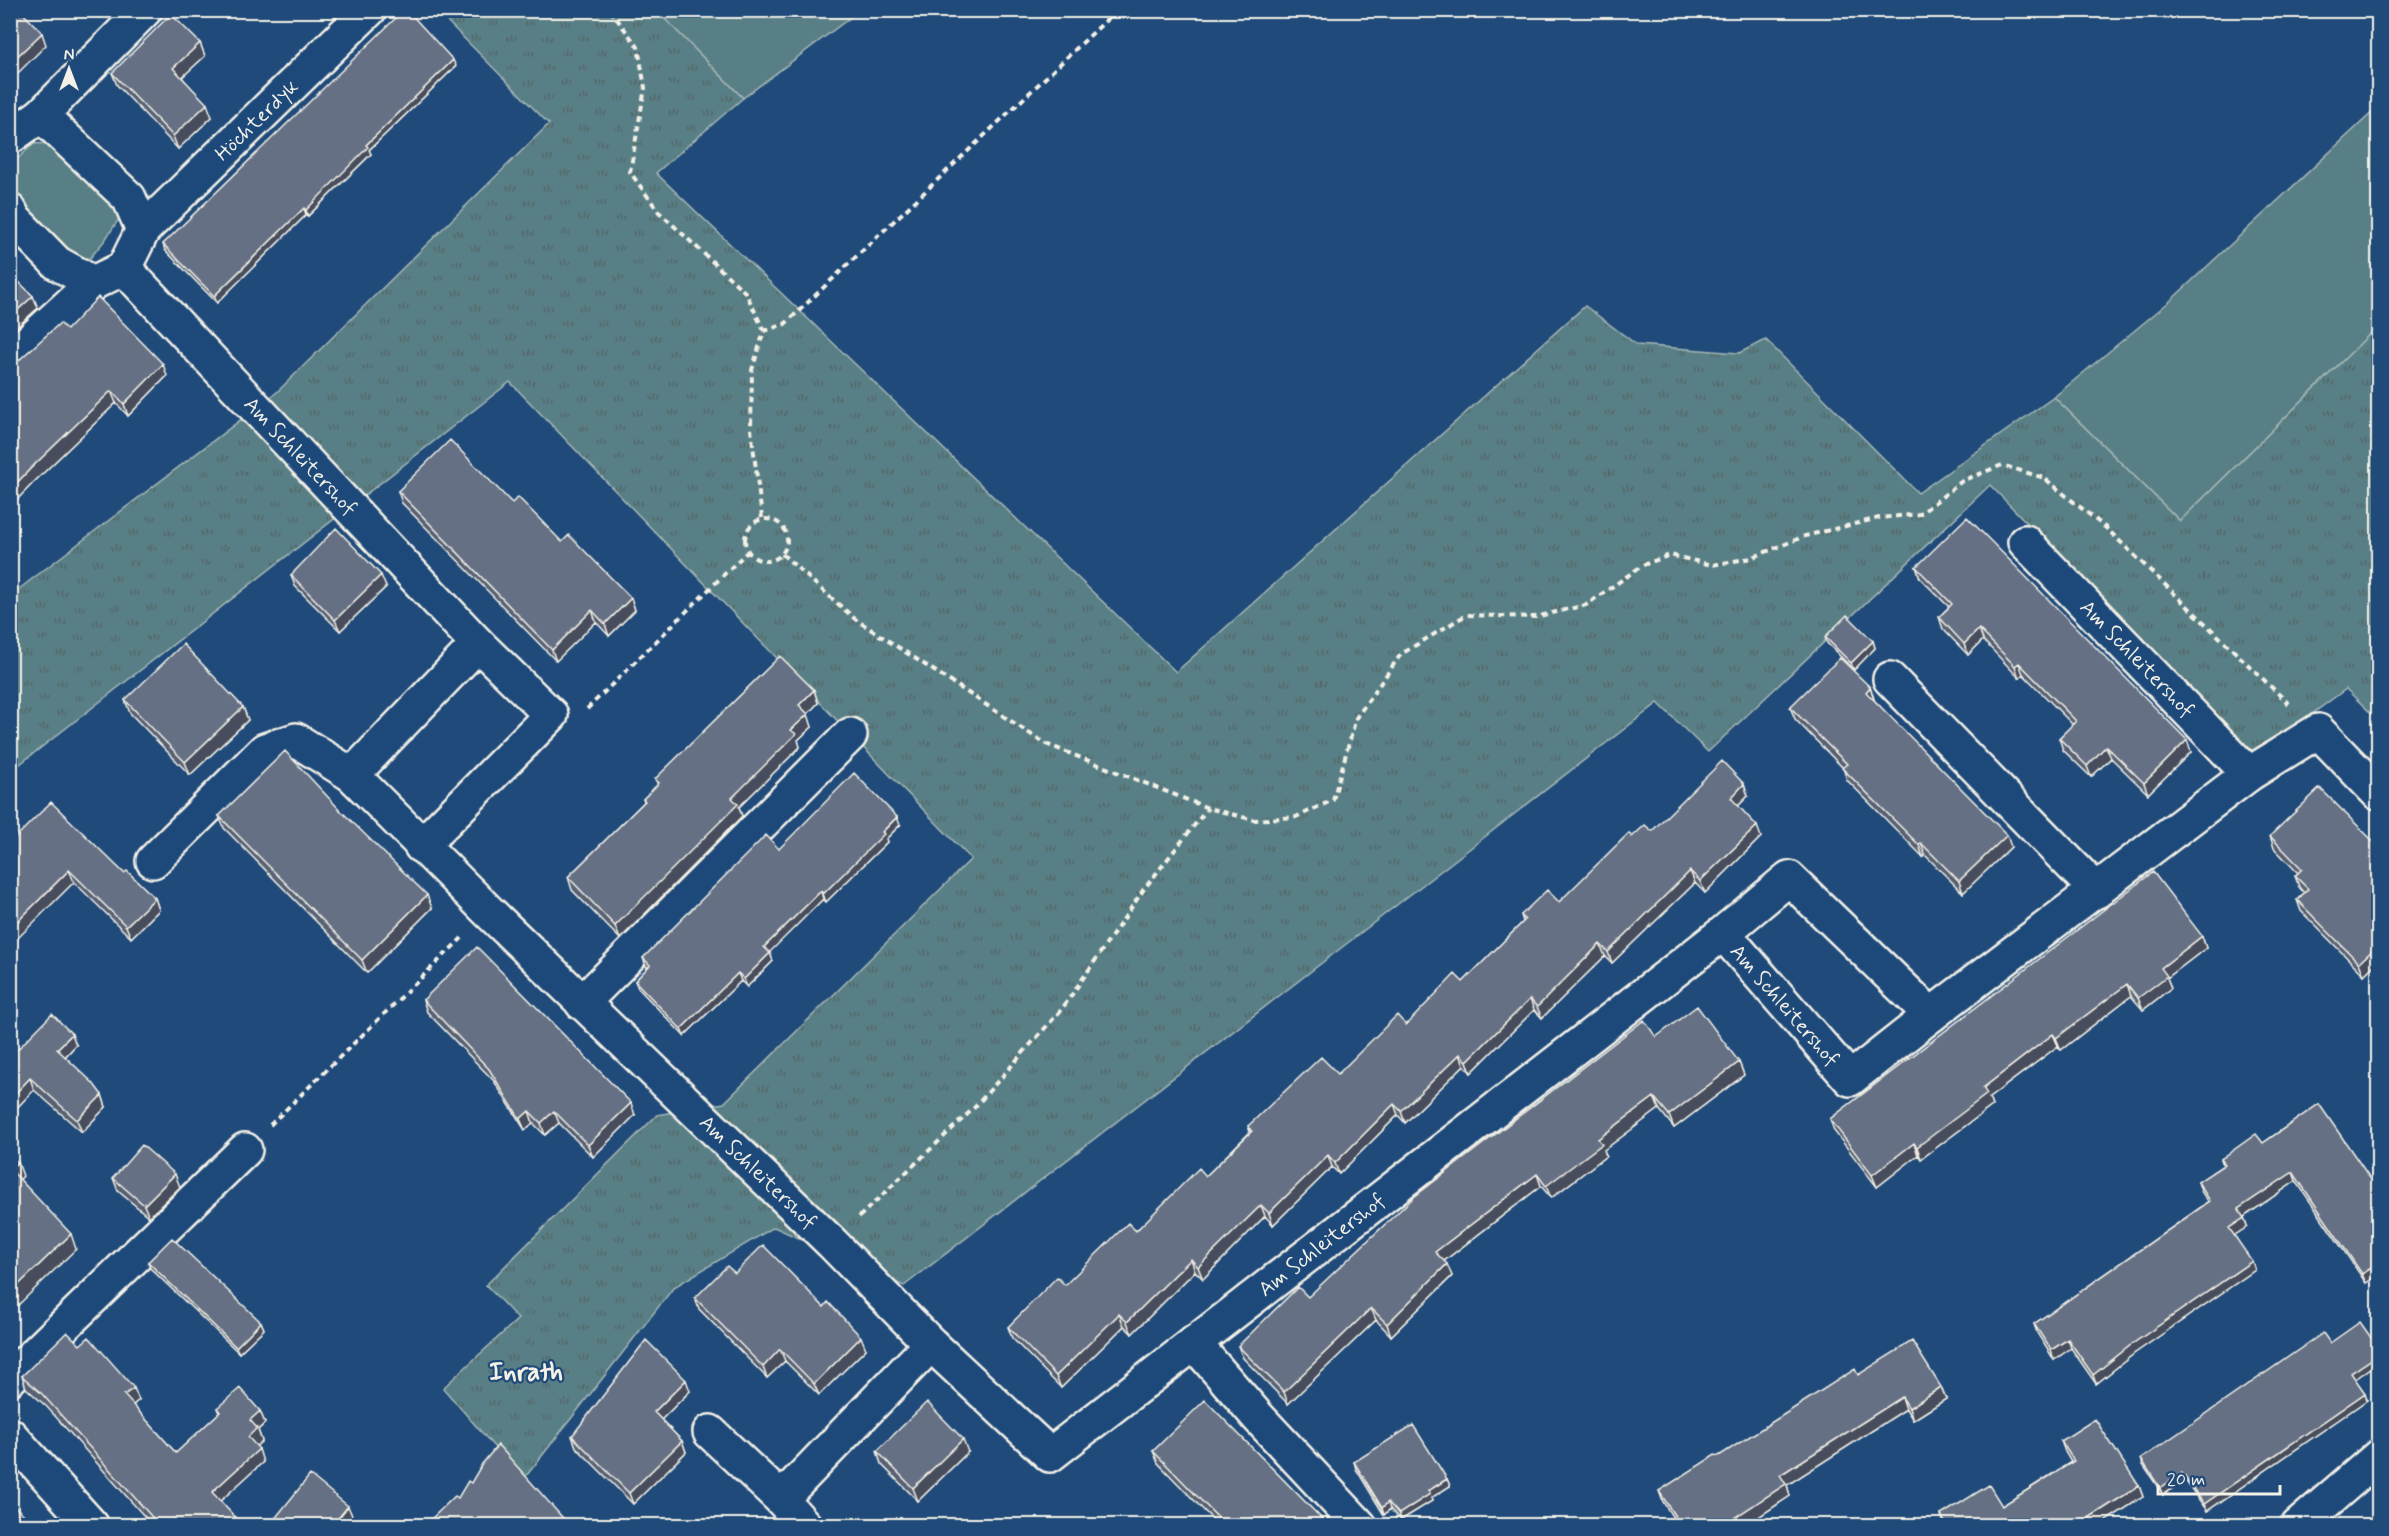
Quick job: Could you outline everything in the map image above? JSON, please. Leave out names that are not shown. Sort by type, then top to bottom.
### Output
[{"type":"street","points":[[10,137],[41,115],[145,10]]},
{"type":"street","name":"Höchterdyk","points":[[124,268],[143,230],[369,10]]},
{"type":"street","points":[[41,115],[129,198],[143,230]]},
{"type":"street","points":[[10,211],[14,219],[57,263],[93,283]]},
{"type":"street","points":[[10,359],[93,283],[124,268]]},
{"type":"street","name":"Am Schleitershof","points":[[124,268],[478,644],[550,715]]},
{"type":"street","name":"Am Schleitershof","points":[[2025,542],[2249,774]]},
{"type":"street","points":[[352,775],[478,644]]},
{"type":"street","points":[[1890,679],[2097,891]]},
{"type":"street","points":[[421,846],[550,715]]},
{"type":"street","points":[[2318,731],[2379,793]]},
{"type":"street","name":"Am Schleitershof","points":[[1722,933],[1850,1079],[2249,774],[2318,731]]},
{"type":"street","points":[[582,1003],[850,735]]},
{"type":"street","name":"Am Schleitershof","points":[[153,861],[265,750],[296,740],[352,775],[421,846],[582,1003],[832,1243],[931,1344],[1050,1455],[1722,933],[1789,878],[1931,1015]]},
{"type":"street","points":[[10,1378],[245,1150]]},
{"type":"street","points":[[1194,1343],[1258,1417],[1360,1526]]},
{"type":"street","points":[[781,1499],[931,1344]]},
{"type":"street","points":[[710,1432],[781,1499],[805,1526]]},
{"type":"street","points":[[10,1435],[92,1526]]},
{"type":"street","points":[[2298,1526],[2379,1457]]},
{"type":"path","points":[[610,10],[638,47],[645,88],[630,172],[659,212],[746,293],[764,331],[752,370],[751,429],[762,518]]},
{"type":"path","points":[[764,331],[785,324],[1117,10]]},
{"type":"path","points":[[782,554],[855,619],[1046,744],[1208,808],[1254,820],[1296,818],[1333,800],[1356,718],[1401,654],[1466,615],[1535,617],[1586,605],[1643,565],[1670,555],[1712,565],[1751,558],[1804,536],[1869,520],[1920,514],[1962,481],[2002,465],[2044,478],[2106,528],[2318,731]]},
{"type":"path","points":[[762,518],[774,520],[784,528],[787,542],[782,554],[774,560],[758,560],[747,552],[744,538],[749,526],[762,518]]},
{"type":"path","points":[[550,715],[566,730],[747,552]]},
{"type":"path","points":[[832,1243],[974,1108],[1062,1009],[1144,889],[1208,808]]},
{"type":"path","points":[[245,1150],[489,912]]},
{"type":"green space","points":[[437,11],[657,11],[743,98],[656,173],[1176,672],[1585,306],[1637,345],[1739,353],[1766,340],[1918,493],[2054,397],[2180,521],[2378,326],[2378,720],[2346,689],[2255,756],[1990,485],[1708,752],[1658,703],[904,1286],[774,1227],[674,1287],[523,1480],[443,1388],[518,1319],[486,1285],[657,1115],[724,1103],[971,859],[510,382],[11,771],[11,595],[277,392],[549,124]]},
{"type":"green space","points":[[657,11],[859,11],[743,98]]},
{"type":"green space","points":[[2378,107],[2378,326],[2180,521],[2054,397],[2169,302]]},
{"type":"green space","points":[[47,143],[115,206],[119,219],[90,258],[75,261],[11,197],[10,165],[34,144]]},
{"type":"building","points":[[10,10],[20,10],[42,33],[10,63]]},
{"type":"building","points":[[404,10],[407,10],[453,60],[366,145],[368,147],[306,210],[304,208],[214,296],[163,244]]},
{"type":"building","points":[[171,14],[200,43],[173,68],[207,104],[173,136],[112,73]]},
{"type":"building","points":[[10,273],[33,296],[10,317]]},
{"type":"building","points":[[98,297],[163,364],[124,404],[111,391],[10,490],[10,394],[15,389],[10,381],[10,364],[18,361],[60,323],[67,330]]},
{"type":"building","points":[[450,440],[512,503],[518,497],[562,542],[569,535],[631,598],[605,624],[592,610],[552,650],[398,491]]},
{"type":"building","points":[[1967,517],[2187,740],[2144,783],[2106,746],[2087,766],[2059,738],[2076,721],[2019,663],[2015,666],[1979,629],[1964,644],[1939,617],[1952,604],[1916,567]]},
{"type":"building","points":[[336,528],[381,575],[335,620],[291,575]]},
{"type":"building","points":[[1847,615],[1873,641],[1851,663],[1825,637]]},
{"type":"building","points":[[183,644],[243,707],[185,762],[125,700]]},
{"type":"building","points":[[780,656],[814,690],[799,705],[808,714],[791,730],[796,734],[732,798],[738,804],[615,926],[568,877],[645,801],[643,799],[659,783],[655,779]]},
{"type":"building","points":[[1840,658],[1870,687],[1866,692],[2007,835],[1959,881],[1921,843],[1919,845],[1842,768],[1847,764],[1790,707]]},
{"type":"building","points":[[285,751],[341,811],[427,895],[362,960],[219,816]]},
{"type":"building","points":[[1722,761],[1744,784],[1731,798],[1757,826],[1700,881],[1690,871],[1608,952],[1600,944],[1537,1007],[1530,999],[1467,1061],[1460,1054],[1401,1111],[1394,1104],[1335,1163],[1328,1155],[1269,1213],[1261,1205],[1198,1267],[1191,1259],[1127,1322],[1119,1314],[1056,1376],[1008,1327],[1057,1277],[1065,1285],[1128,1223],[1136,1231],[1199,1168],[1206,1176],[1252,1131],[1248,1126],[1321,1057],[1338,1074],[1397,1015],[1406,1025],[1455,974],[1463,982],[1525,920],[1521,915],[1547,890],[1559,902],[1629,833],[1632,837],[1645,825],[1652,831]]},
{"type":"building","points":[[854,773],[897,817],[882,832],[884,834],[823,894],[821,891],[764,947],[770,953],[744,979],[738,973],[681,1029],[635,981],[650,965],[643,958],[766,835],[779,849]]},
{"type":"building","points":[[2320,788],[2379,846],[2379,951],[2375,948],[2359,963],[2297,900],[2308,889],[2295,876],[2302,869],[2270,836]]},
{"type":"building","points":[[51,802],[124,873],[127,871],[155,898],[126,926],[69,870],[10,929],[10,843]]},
{"type":"building","points":[[2153,872],[2202,936],[2161,968],[2167,976],[2138,998],[2127,984],[2056,1038],[2053,1034],[1983,1088],[1987,1094],[1917,1147],[1914,1143],[1872,1175],[1830,1119]]},
{"type":"building","points":[[477,947],[631,1103],[588,1145],[554,1111],[541,1123],[529,1111],[520,1119],[489,1069],[423,1000]]},
{"type":"building","points":[[1697,1006],[1739,1062],[1669,1115],[1654,1097],[1598,1139],[1602,1144],[1546,1186],[1537,1174],[1435,1252],[1447,1264],[1387,1324],[1371,1308],[1284,1392],[1238,1346],[1298,1287],[1308,1297],[1414,1197],[1644,1020],[1656,1037]]},
{"type":"building","points":[[52,1014],[72,1034],[57,1049],[93,1083],[102,1095],[77,1120],[30,1078],[10,1099],[10,1057]]},
{"type":"building","points":[[2319,1104],[2379,1191],[2379,1263],[2362,1274],[2293,1172],[2238,1209],[2244,1218],[2229,1228],[2252,1261],[2132,1344],[2093,1375],[2068,1339],[2051,1350],[2034,1324],[2210,1201],[2198,1182],[2225,1164],[2221,1159],[2256,1134],[2263,1143]]},
{"type":"building","points":[[142,1145],[175,1174],[144,1205],[113,1178]]},
{"type":"building","points":[[10,1156],[18,1162],[10,1169]]},
{"type":"building","points":[[10,1169],[71,1234],[10,1293]]},
{"type":"building","points":[[172,1238],[261,1322],[236,1347],[148,1262]]},
{"type":"building","points":[[763,1245],[824,1307],[828,1302],[861,1337],[814,1384],[780,1349],[763,1367],[695,1298],[727,1266],[735,1273]]},
{"type":"building","points":[[2360,1322],[2379,1349],[2379,1354],[2351,1373],[2365,1393],[2204,1504],[2182,1473],[2160,1488],[2141,1459],[2323,1333],[2330,1343]]},
{"type":"building","points":[[67,1332],[80,1345],[89,1337],[134,1388],[124,1395],[176,1453],[220,1412],[217,1408],[240,1388],[260,1411],[250,1420],[257,1428],[248,1437],[259,1449],[212,1492],[243,1526],[160,1526],[42,1394],[22,1376]]},
{"type":"building","points":[[646,1340],[686,1380],[654,1412],[682,1441],[629,1493],[572,1436]]},
{"type":"building","points":[[1912,1341],[1941,1387],[1909,1408],[1902,1397],[1780,1475],[1786,1484],[1722,1526],[1681,1526],[1659,1491],[1715,1455],[1719,1456],[1855,1369],[1858,1375]]},
{"type":"building","points":[[1205,1400],[1329,1526],[1226,1526],[1153,1451]]},
{"type":"building","points":[[927,1402],[963,1439],[913,1488],[877,1451]]},
{"type":"building","points":[[2095,1419],[2139,1486],[2076,1526],[1947,1526],[1941,1515],[1989,1485],[2002,1506],[2074,1461],[2061,1441]]},
{"type":"building","points":[[1413,1425],[1447,1479],[1428,1491],[1430,1494],[1399,1514],[1388,1502],[1382,1508],[1354,1462]]},
{"type":"building","points":[[498,1445],[570,1526],[424,1526],[455,1496],[458,1498],[468,1481],[471,1483],[482,1464]]},
{"type":"building","points":[[310,1475],[348,1506],[332,1526],[269,1526]]},
{"type":"building","points":[[10,1502],[34,1524],[36,1526],[10,1526]]},
{"type":"district","name":"Inrath","points":[[526,1371]]}]
